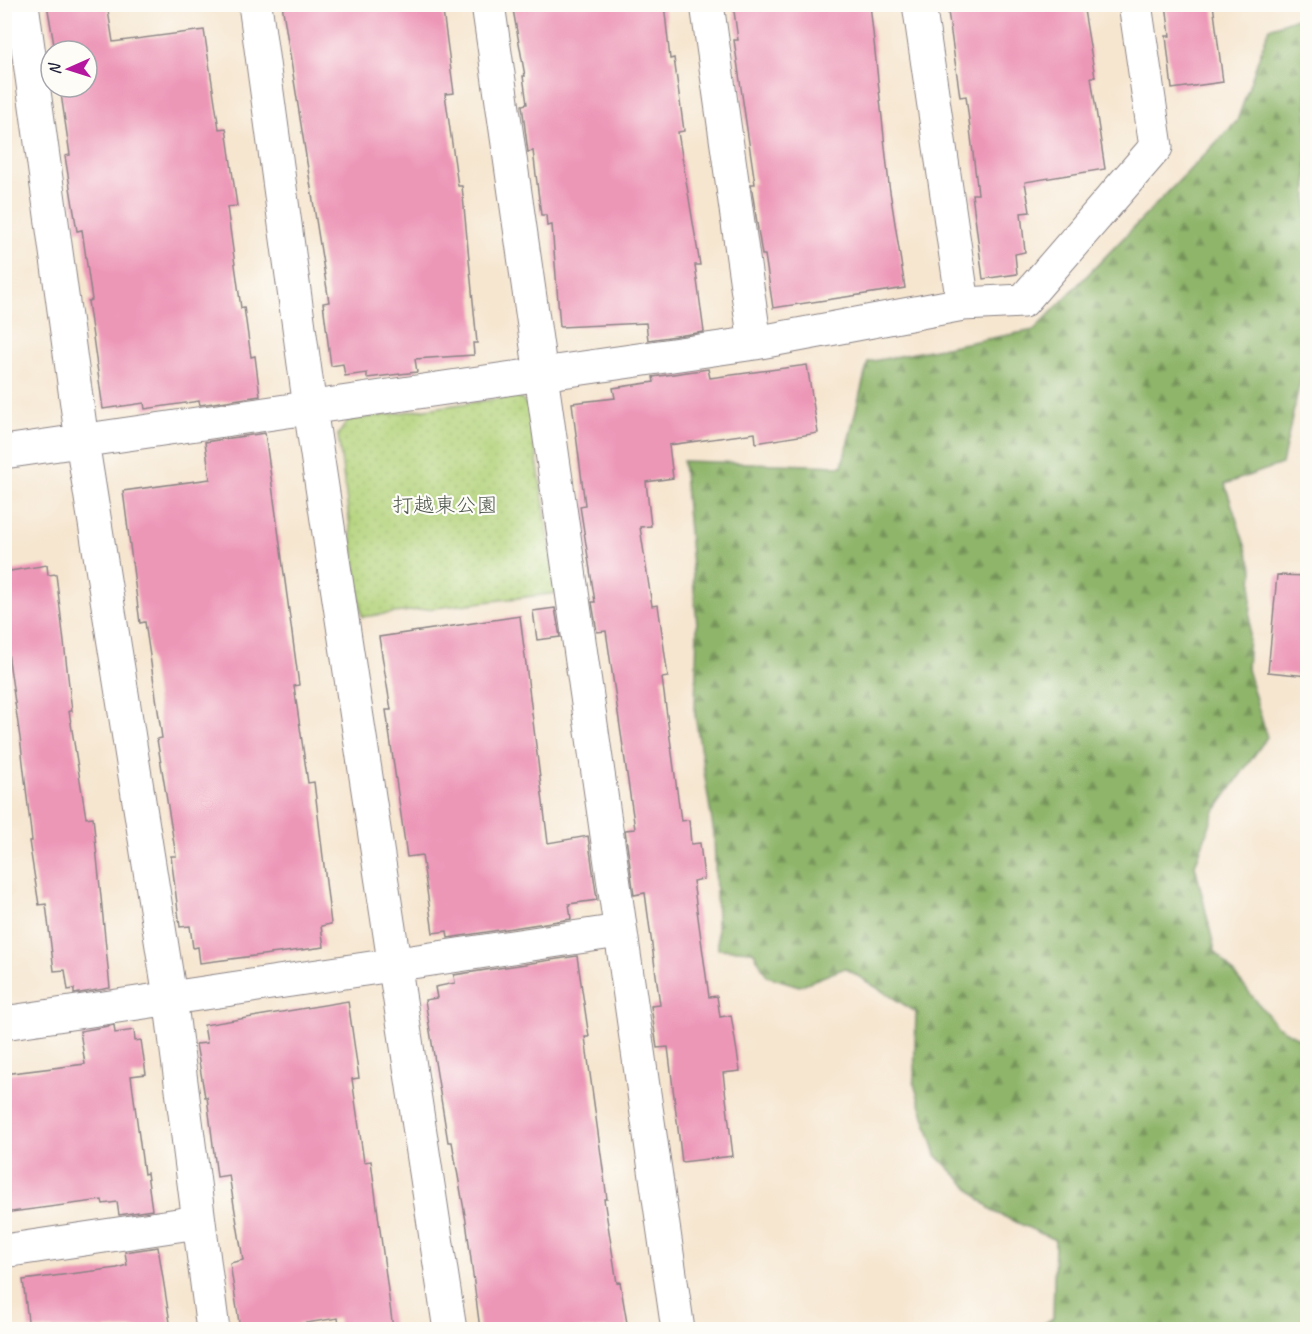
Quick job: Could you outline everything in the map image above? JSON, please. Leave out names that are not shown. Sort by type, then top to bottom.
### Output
[{"type":"street","points":[[22,4],[82,441],[170,997],[213,1329]]},
{"type":"street","points":[[255,4],[310,408],[450,1329]]},
{"type":"street","points":[[488,4],[619,931],[678,1329]]},
{"type":"street","points":[[707,4],[755,343]]},
{"type":"street","points":[[919,4],[963,304]]},
{"type":"street","points":[[4,452],[755,343],[963,304],[1023,301],[1156,147],[1135,4]]},
{"type":"street","points":[[4,1023],[619,931]]},
{"type":"street","points":[[4,1251],[198,1222]]},
{"type":"green space","points":[[1307,14],[1307,350],[1282,464],[1225,484],[1253,570],[1247,669],[1267,737],[1215,811],[1195,865],[1215,951],[1277,1026],[1307,1043],[1307,1329],[1036,1329],[1053,1318],[1055,1240],[992,1211],[936,1155],[914,1084],[916,1012],[845,968],[799,986],[767,976],[753,951],[718,949],[714,834],[695,715],[697,625],[683,461],[842,466],[868,362],[1034,330],[1237,121],[1269,28]]},
{"type":"green space","name":"打越東公園","points":[[518,396],[529,406],[557,593],[362,617],[338,435],[348,420]]},
{"type":"building","points":[[47,4],[107,4],[113,42],[204,30],[219,129],[226,128],[237,206],[227,207],[241,308],[244,307],[251,357],[255,356],[260,396],[200,405],[199,401],[145,409],[144,403],[103,409],[88,301],[92,300],[82,230],[77,231],[65,156],[70,155],[62,99],[99,99],[99,39],[53,39]]},
{"type":"building","points":[[282,4],[442,4],[454,93],[445,94],[458,186],[462,186],[477,343],[473,343],[474,355],[415,359],[417,372],[367,378],[367,373],[345,376],[343,364],[331,366],[323,303],[329,302]]},
{"type":"building","points":[[512,4],[664,4],[670,59],[674,58],[684,131],[678,132],[700,265],[695,265],[704,332],[648,340],[646,323],[560,327],[552,225],[547,226],[546,215],[541,215],[533,151],[528,152],[522,105],[527,104],[523,76],[525,76]]},
{"type":"building","points":[[733,4],[870,4],[889,185],[905,288],[773,308],[751,184],[755,184],[734,40],[738,40]]},
{"type":"building","points":[[947,4],[1083,4],[1095,77],[1091,77],[1105,169],[1025,182],[1030,212],[1021,213],[1025,252],[1015,254],[1017,274],[983,279],[972,194],[978,194],[966,96],[960,97]]},
{"type":"building","points":[[1166,4],[1213,4],[1223,82],[1172,89],[1166,36],[1170,36]]},
{"type":"building","points":[[807,365],[818,433],[756,443],[755,433],[669,445],[673,478],[646,482],[651,526],[640,527],[652,606],[658,605],[668,677],[662,678],[681,821],[689,820],[691,844],[700,843],[704,879],[693,881],[709,997],[717,996],[720,1017],[731,1015],[740,1071],[723,1073],[733,1156],[682,1162],[668,1047],[657,1048],[651,1006],[660,1005],[645,893],[634,895],[625,830],[635,829],[606,631],[597,632],[592,602],[595,602],[580,506],[585,505],[572,403],[615,398],[613,388],[654,382],[653,377],[708,369],[710,378]]},
{"type":"building","points":[[265,433],[299,685],[294,686],[308,783],[314,782],[331,924],[321,926],[324,947],[200,963],[198,947],[193,948],[190,926],[180,927],[171,856],[176,856],[157,739],[162,738],[145,622],[140,623],[123,491],[210,479],[205,442]]},
{"type":"building","points":[[47,565],[48,575],[56,574],[72,711],[69,711],[86,818],[93,817],[110,988],[74,994],[74,989],[68,990],[65,970],[54,971],[46,904],[39,905],[29,841],[32,841],[21,745],[7,646],[4,647],[4,572]]},
{"type":"building","points":[[1277,575],[1308,576],[1308,676],[1268,672]]},
{"type":"building","points":[[555,608],[560,637],[537,640],[533,611]]},
{"type":"building","points":[[520,616],[548,843],[588,836],[597,900],[569,904],[571,919],[448,938],[447,931],[433,933],[422,855],[407,857],[386,710],[391,710],[379,637]]},
{"type":"building","points":[[577,956],[589,1037],[585,1037],[607,1199],[604,1199],[617,1283],[620,1282],[628,1329],[480,1329],[466,1221],[452,1142],[448,1142],[425,1000],[437,998],[435,987],[455,983],[454,975]]},
{"type":"building","points":[[348,1001],[359,1078],[352,1079],[364,1162],[371,1161],[393,1329],[340,1329],[338,1318],[267,1329],[240,1329],[230,1263],[243,1260],[229,1175],[217,1177],[207,1097],[205,1097],[196,1044],[207,1043],[204,1025]]},
{"type":"building","points":[[114,1025],[115,1033],[134,1030],[135,1041],[141,1040],[146,1074],[131,1076],[144,1174],[147,1173],[152,1210],[119,1215],[117,1202],[103,1204],[102,1200],[4,1213],[4,1074],[85,1064],[80,1031]]},
{"type":"building","points":[[158,1247],[171,1329],[29,1329],[23,1280],[117,1268],[127,1265],[125,1252]]}]
